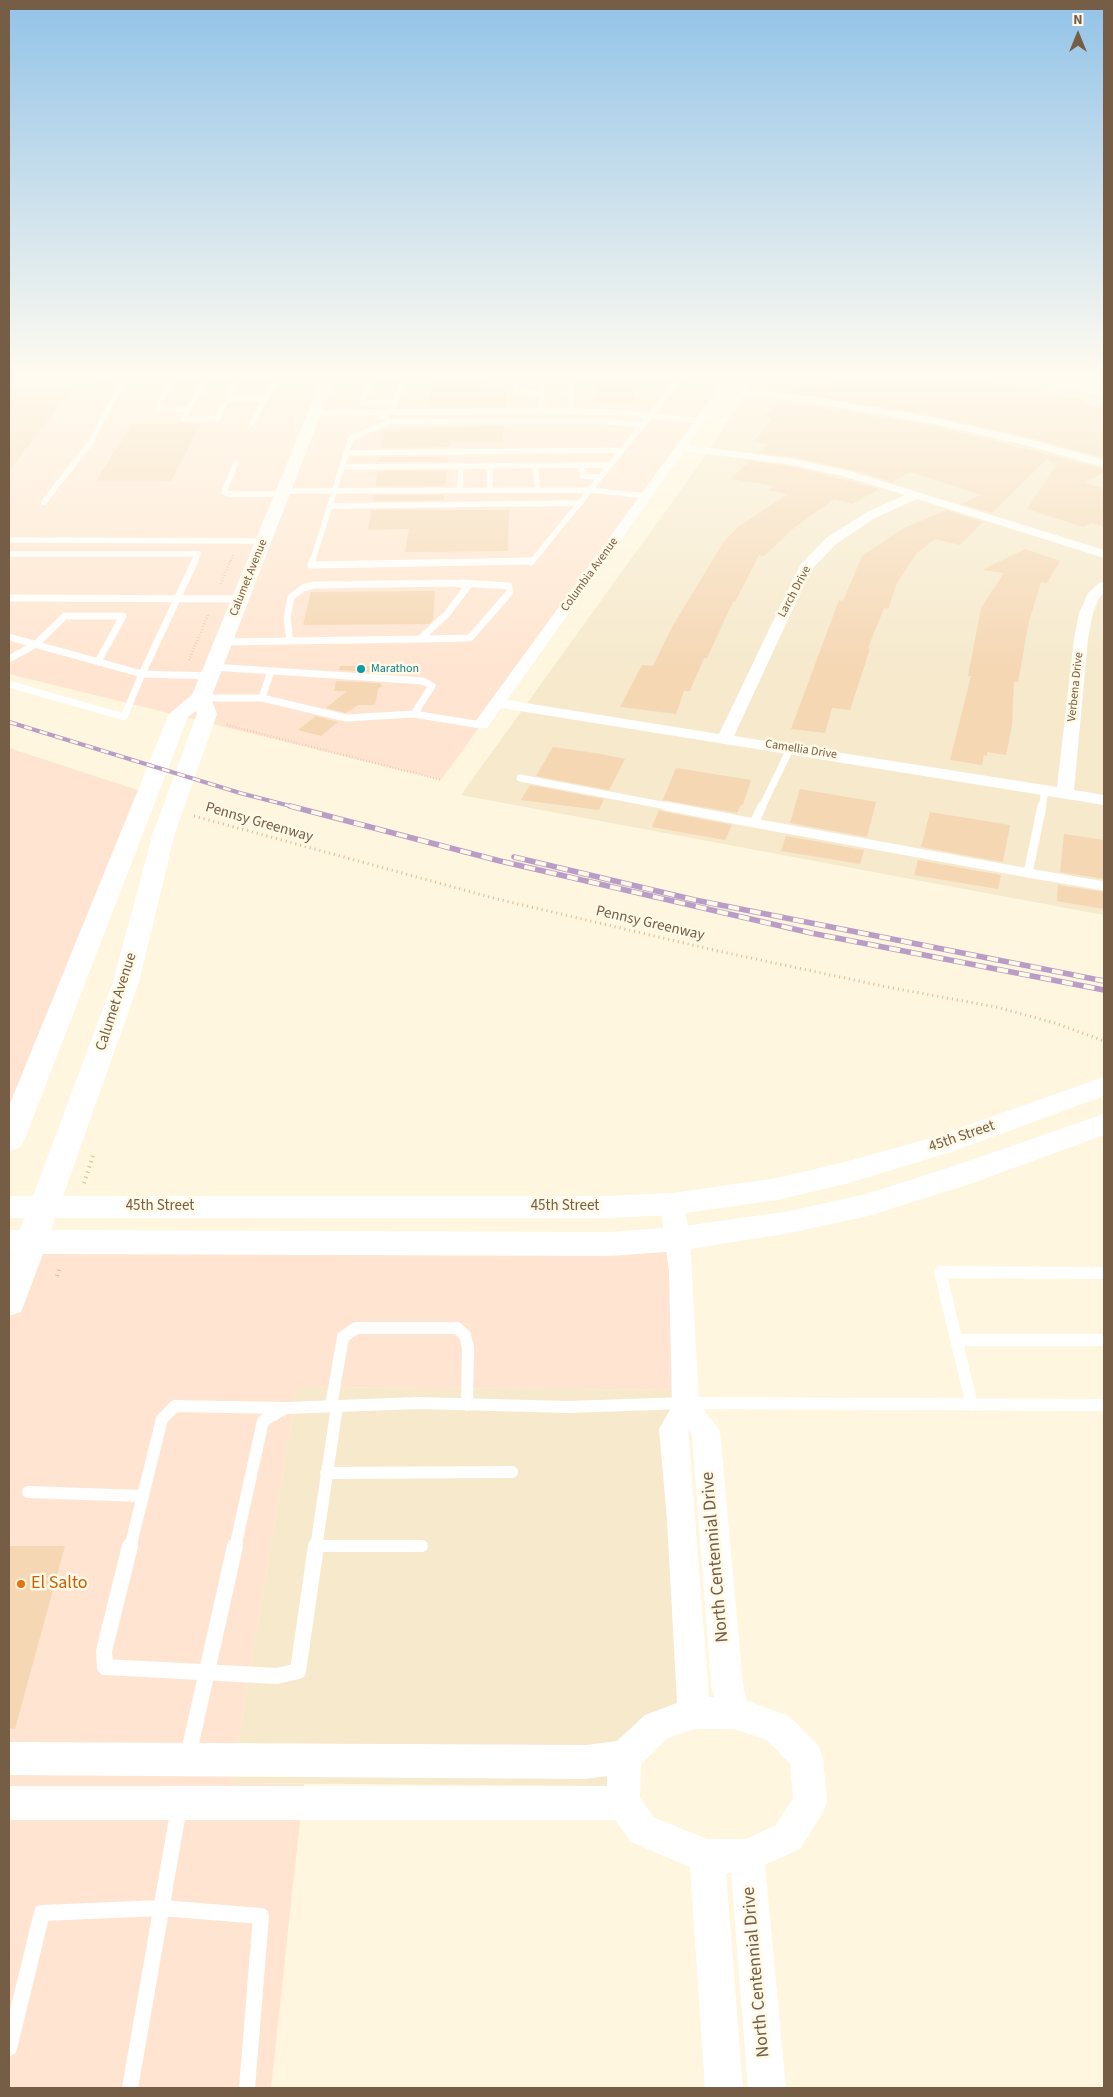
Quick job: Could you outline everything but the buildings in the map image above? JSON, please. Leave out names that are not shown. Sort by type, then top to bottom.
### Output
[{"type":"main road","name":"Calumet Avenue","points":[[9,1303],[20,1242],[44,1208],[126,982],[164,832],[208,714],[208,680],[291,473]]},
{"type":"main road","points":[[9,1141],[179,714],[208,680]]},
{"type":"main road","name":"45th Street","points":[[9,1208],[607,1208],[672,1204],[776,1189],[850,1172],[941,1145],[1104,1086]]},
{"type":"main road","points":[[20,1242],[610,1244],[678,1239],[790,1222],[868,1205],[959,1176],[1104,1124]]},
{"type":"street","name":"Columbia Avenue","points":[[481,725],[665,473]]},
{"type":"street","points":[[844,473],[918,494],[1104,554]]},
{"type":"street","name":"Larch Drive","points":[[725,738],[805,568],[832,541],[871,515],[918,494]]},
{"type":"street","name":"Verbena Drive","points":[[1066,794],[1081,639],[1086,612],[1093,596],[1104,586]]},
{"type":"street","name":"Camellia Drive","points":[[497,703],[1104,800]]},
{"type":"street","points":[[672,1204],[678,1239],[686,1405]]},
{"type":"street","name":"North Centennial Drive","points":[[694,1713],[682,1520],[673,1429],[686,1405],[706,1431],[727,1684],[734,1713]]},
{"type":"street","points":[[9,1758],[586,1762],[625,1757],[657,1726],[694,1713],[734,1713],[777,1727],[806,1757],[810,1802],[788,1837],[747,1856],[707,1856],[643,1830],[624,1803],[625,1757]]},
{"type":"street","points":[[9,1803],[624,1803]]},
{"type":"street","points":[[707,1856],[724,2088]]},
{"type":"street","name":"North Centennial Drive","points":[[747,1856],[767,2088]]},
{"type":"lane","points":[[44,502],[67,473]]},
{"type":"lane","points":[[232,473],[224,492],[228,494],[334,491],[589,490],[648,496]]},
{"type":"lane","points":[[340,473],[311,564],[531,563],[581,503],[603,473]]},
{"type":"lane","points":[[460,490],[461,473]]},
{"type":"lane","points":[[490,473],[490,490]]},
{"type":"lane","points":[[536,473],[538,490]]},
{"type":"lane","points":[[582,473],[582,476],[600,477]]},
{"type":"lane","points":[[330,506],[581,503]]},
{"type":"lane","points":[[9,540],[264,541]]},
{"type":"lane","points":[[9,554],[19,540]]},
{"type":"lane","points":[[9,554],[198,554],[179,598],[162,629],[124,717],[9,684]]},
{"type":"lane","points":[[420,638],[430,632],[448,614],[468,586],[454,583]]},
{"type":"lane","points":[[223,642],[290,641],[420,638],[470,638],[510,592],[509,586],[454,583],[314,585],[302,588],[291,597],[287,618],[290,641]]},
{"type":"lane","points":[[9,598],[241,599]]},
{"type":"lane","points":[[9,659],[36,644],[65,616],[123,616],[98,662]]},
{"type":"lane","points":[[9,637],[142,674],[208,680],[262,698],[346,718],[414,714],[481,725]]},
{"type":"lane","points":[[208,680],[271,671],[423,681],[432,686],[414,714]]},
{"type":"lane","points":[[262,698],[271,671]]},
{"type":"lane","points":[[754,823],[790,749]]},
{"type":"lane","points":[[520,778],[754,823],[1104,886]]},
{"type":"lane","points":[[1028,873],[1044,790]]},
{"type":"lane","points":[[972,1405],[940,1272],[1104,1273]]},
{"type":"lane","points":[[468,1405],[468,1348],[465,1335],[457,1328],[356,1328],[343,1338],[334,1406],[326,1473],[298,1671],[277,1676],[105,1667],[104,1651],[162,1419],[175,1406],[285,1408],[334,1406],[418,1403],[468,1405],[568,1407],[686,1405],[1104,1405]]},
{"type":"lane","points":[[956,1340],[1104,1340]]},
{"type":"lane","points":[[187,1760],[263,1422],[285,1408]]},
{"type":"lane","points":[[326,1473],[512,1472]]},
{"type":"lane","points":[[28,1492],[142,1496]]},
{"type":"lane","points":[[315,1546],[422,1546]]},
{"type":"lane","points":[[130,2088],[180,1803]]},
{"type":"lane","points":[[9,2048],[42,1913],[161,1908],[261,1916],[248,2088]]},
{"type":"path","points":[[228,724],[441,780]]},
{"type":"path","name":"Pennsy Greenway","points":[[194,815],[316,851],[497,899],[736,955],[887,987],[996,1007],[1055,1023],[1104,1042]]},
{"type":"shaded area","points":[[9,473],[662,473],[441,780],[9,674]]},
{"type":"shaded area","points":[[693,473],[1104,473],[1104,915],[461,795]]},
{"type":"shaded area","points":[[9,748],[141,791],[9,1118]]},
{"type":"shaded area","points":[[675,1244],[679,1390],[297,1387],[231,1783],[304,1784],[271,2088],[9,2088],[9,1319],[35,1247]]},
{"type":"shaded area","points":[[297,1387],[679,1390],[688,1709],[617,1786],[231,1783]]},
{"type":"railway","points":[[9,722],[240,793],[294,807]]},
{"type":"railway","points":[[290,806],[500,861],[811,933],[1104,990]]},
{"type":"railway","points":[[514,857],[695,900],[1104,981]]},
{"type":"place","name":"Marathon","points":[[361,669]]},
{"type":"place","name":"El Salto","points":[[21,1584]]}]
